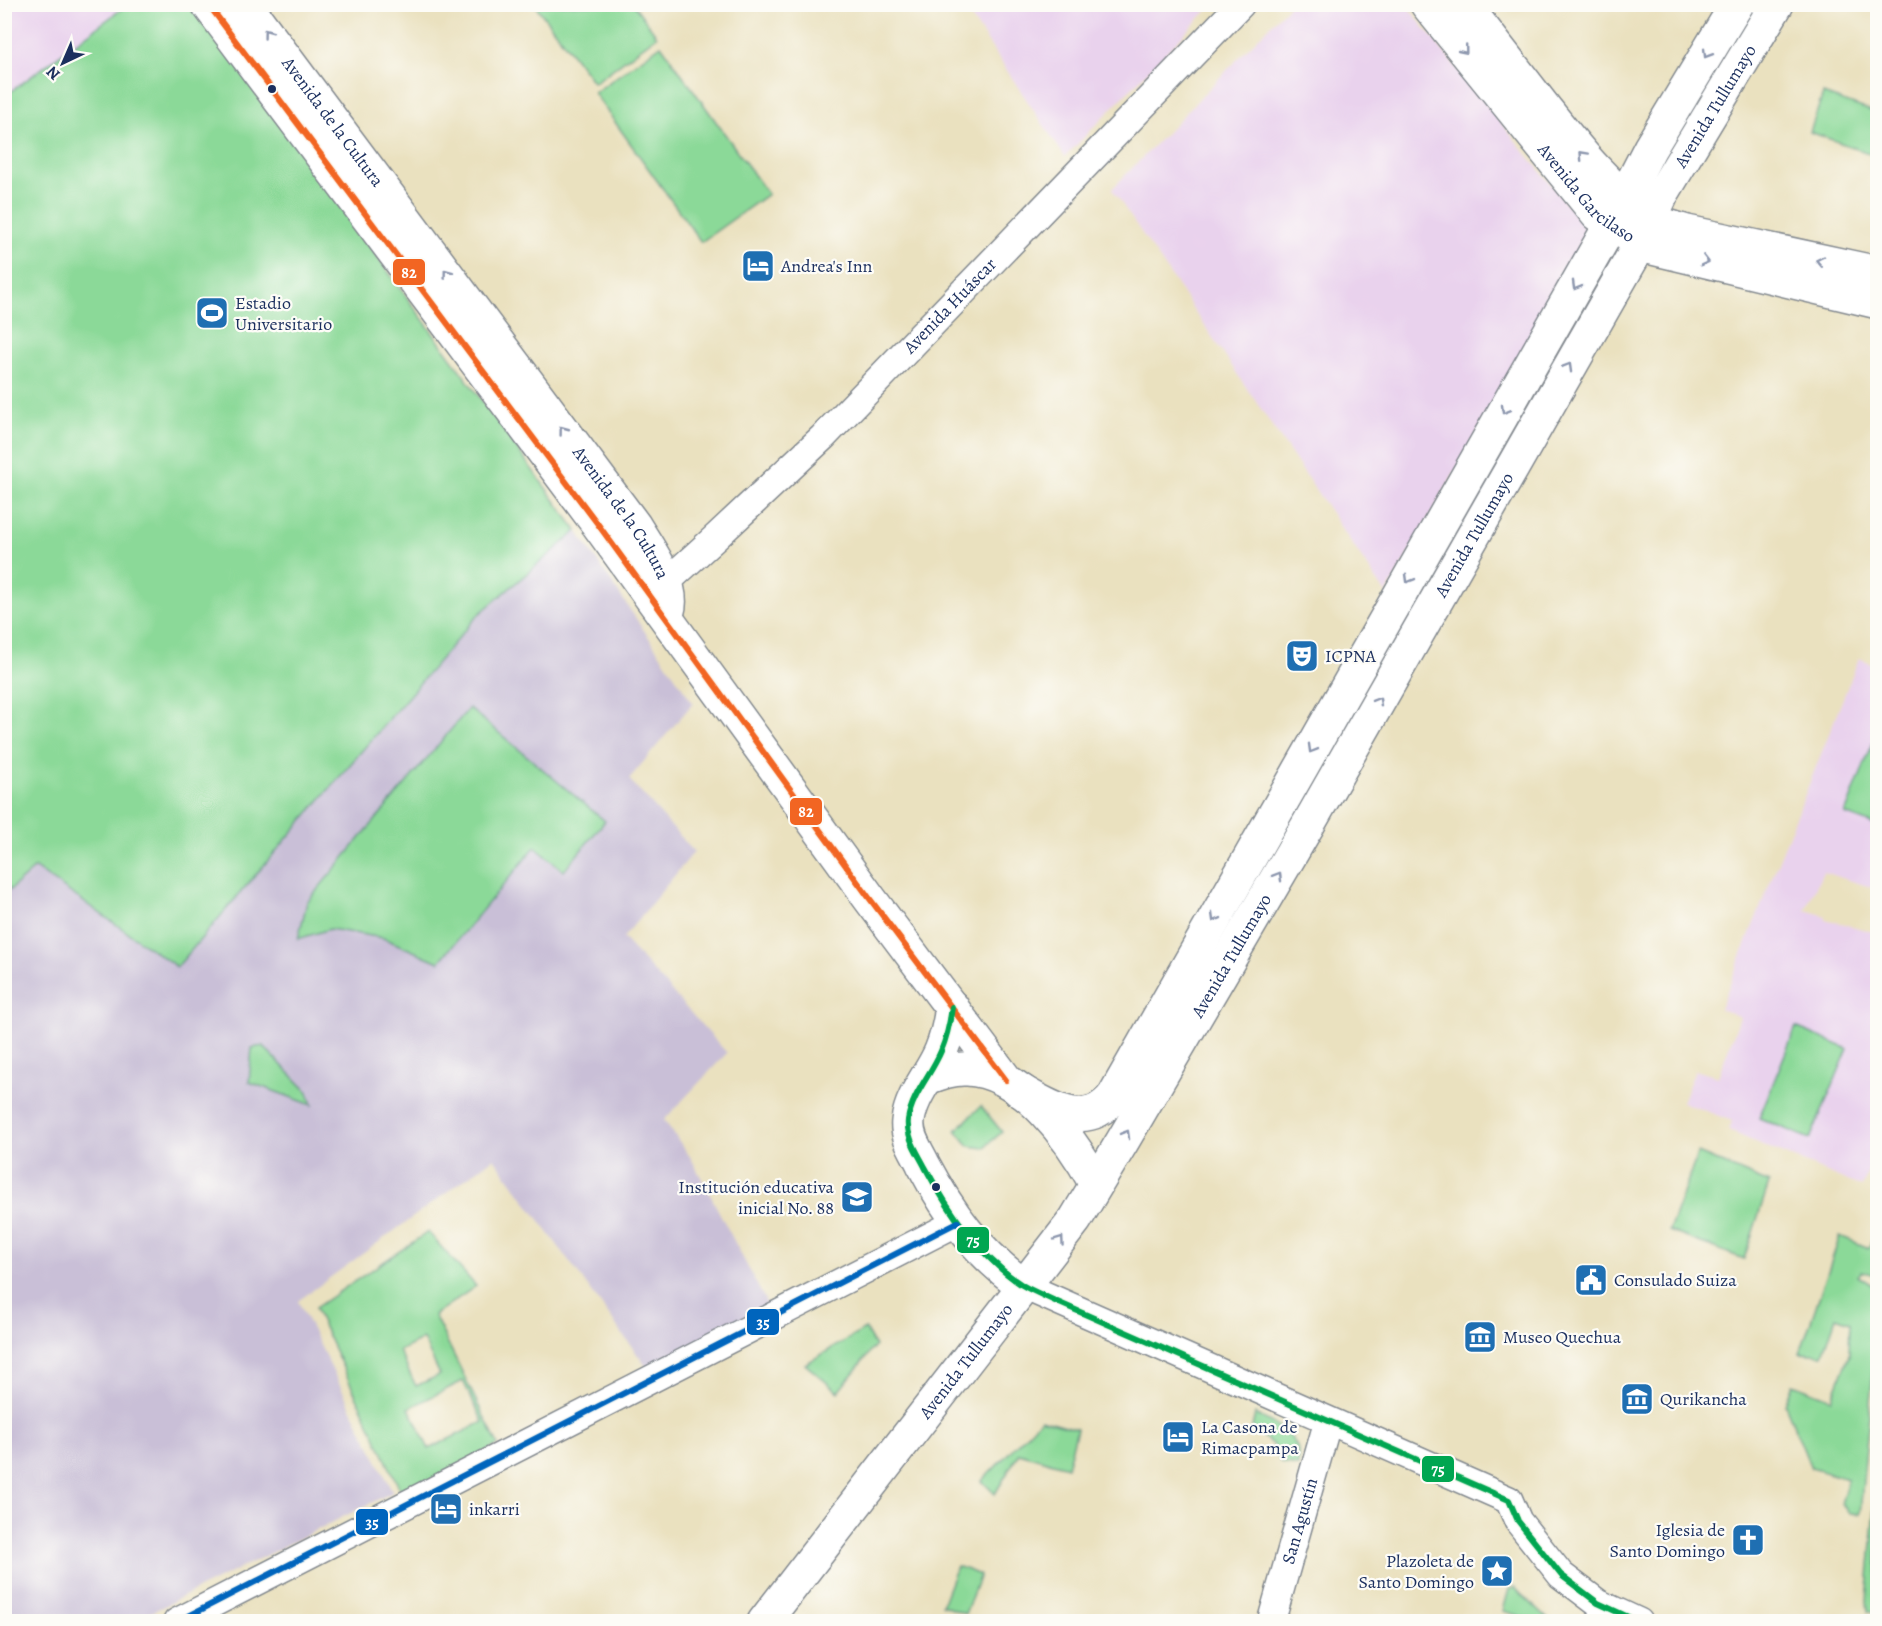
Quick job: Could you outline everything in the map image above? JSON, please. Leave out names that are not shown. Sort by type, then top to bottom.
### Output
[{"type":"main road","name":"Avenida de la Cultura","points":[[208,4],[322,132],[634,525],[661,599],[870,899],[1013,1085]]},
{"type":"main road","name":"Avenida de la Cultura","points":[[245,4],[322,132]]},
{"type":"main road","name":"Avenida Garcilaso","points":[[1427,4],[1597,214],[1618,208]]},
{"type":"main road","name":"Avenida Garcilaso","points":[[1464,4],[1577,149],[1618,208],[1646,230],[1648,247],[1878,302]]},
{"type":"main road","name":"Avenida Tullumayo","points":[[927,1078],[946,1071],[967,1069],[987,1072],[1062,1111],[1077,1115],[1098,1110],[1114,1096],[1618,208],[1737,4]]},
{"type":"main road","name":"Avenida Tullumayo","points":[[764,1622],[1075,1220],[1308,825],[1646,230],[1666,186],[1777,4]]},
{"type":"main road","name":"Avenida Garcilaso","points":[[1646,230],[1661,224],[1687,232],[1878,273]]},
{"type":"main road","points":[[951,1006],[948,1033],[941,1052],[913,1101],[908,1123],[909,1136],[943,1201],[958,1222],[999,1268],[1024,1286]]},
{"type":"main road","points":[[1013,1085],[1054,1121],[1070,1141],[1096,1184]]},
{"type":"street","name":"Avenida Huáscar","points":[[661,599],[823,436],[1241,4]]},
{"type":"street","points":[[177,1622],[958,1222]]},
{"type":"street","points":[[1024,1286],[1509,1500],[1518,1521],[1561,1575],[1599,1603],[1639,1622]]},
{"type":"street","name":"San Agustín","points":[[1271,1622],[1328,1421]]},
{"type":"shaded area","points":[[5,5],[127,5],[5,96]]},
{"type":"shaded area","points":[[963,5],[1212,5],[1065,157]]},
{"type":"shaded area","points":[[1290,5],[1406,5],[1585,227],[1587,239],[1386,594],[1112,189]]},
{"type":"shaded area","points":[[577,531],[693,703],[629,779],[694,852],[623,938],[727,1053],[664,1120],[691,1158],[768,1306],[648,1369],[494,1158],[298,1301],[393,1492],[134,1621],[5,1621],[4,884],[11,890],[35,868],[478,615]]},
{"type":"shaded area","points":[[1859,658],[1877,666],[1877,889],[1823,872],[1805,910],[1826,916],[1825,919],[1877,933],[1877,1162],[1872,1161],[1862,1187],[1729,1131],[1732,1121],[1682,1102],[1695,1070],[1718,1077],[1740,1017],[1720,1009]]},
{"type":"green space","name":"Estadio Universitario","points":[[127,5],[194,5],[577,531],[478,615],[177,967],[35,868],[10,890],[5,884],[5,96]]},
{"type":"green space","points":[[535,5],[634,5],[657,36],[594,83]]},
{"type":"green space","points":[[661,45],[768,194],[701,242],[594,93]]},
{"type":"green space","points":[[1823,94],[1877,113],[1877,156],[1810,132]]},
{"type":"green space","points":[[469,708],[605,821],[564,871],[535,847],[439,962],[383,938],[330,929],[298,939],[307,902]]},
{"type":"green space","points":[[1877,732],[1877,826],[1845,814]]},
{"type":"green space","points":[[1796,1027],[1848,1049],[1810,1139],[1759,1118]]},
{"type":"green space","points":[[263,1046],[308,1092],[312,1105],[249,1082],[252,1048]]},
{"type":"green space","points":[[981,1106],[1002,1132],[984,1148],[969,1146],[956,1130]]},
{"type":"green space","points":[[1698,1153],[1769,1183],[1744,1259],[1669,1231]]},
{"type":"green space","points":[[1877,1229],[1877,1276],[1862,1271],[1858,1276],[1878,1289],[1877,1325],[1860,1514],[1850,1513],[1841,1504],[1848,1479],[1811,1468],[1785,1404],[1793,1384],[1832,1399],[1849,1355],[1850,1322],[1836,1317],[1823,1355],[1800,1353],[1840,1236],[1869,1248]]},
{"type":"green space","points":[[428,1232],[476,1286],[434,1315],[498,1445],[403,1496],[315,1308]],"holes":[[[423,1339],[440,1375],[416,1386],[399,1351]],[[463,1381],[483,1422],[429,1449],[409,1408]]]},
{"type":"green space","points":[[865,1329],[875,1346],[838,1392],[805,1364]]},
{"type":"green space","points":[[1255,1414],[1290,1436],[1298,1449],[1298,1466],[1281,1463],[1273,1445],[1252,1427]]},
{"type":"green space","points":[[1041,1419],[1077,1429],[1067,1467],[1019,1453],[995,1494],[982,1481]]},
{"type":"green space","points":[[1877,1486],[1877,1613],[1868,1612],[1867,1600]]},
{"type":"green space","points":[[957,1566],[980,1575],[965,1614],[942,1605]]},
{"type":"green space","points":[[1515,1588],[1550,1621],[1538,1621],[1503,1611],[1509,1589]]},
{"type":"transit line","name":"82","points":[[208,4],[597,523],[870,899],[1006,1080]]},
{"type":"transit line","name":"75","points":[[952,1007],[941,1051],[913,1102],[908,1120],[909,1133],[944,1200],[966,1232],[992,1261],[1022,1285],[1038,1293],[1509,1500],[1518,1521],[1561,1575],[1598,1603],[1639,1622]]},
{"type":"transit line","name":"35","points":[[177,1622],[958,1222]]},
{"type":"place","name":"Andrea's Inn","points":[[758,266]]},
{"type":"place","name":"Estadio Universitario","points":[[212,313]]},
{"type":"place","name":"ICPNA","points":[[1302,656]]},
{"type":"place","name":"Institución educativa inicial No. 88","points":[[857,1197]]},
{"type":"place","name":"Consulado Suiza","points":[[1591,1280]]},
{"type":"place","name":"Museo Quechua","points":[[1480,1337]]},
{"type":"place","name":"Qurikancha","points":[[1637,1399]]},
{"type":"place","name":"La Casona de Rimacpampa","points":[[1178,1437]]},
{"type":"place","name":"inkarri","points":[[446,1509]]},
{"type":"place","name":"Iglesia de Santo Domingo","points":[[1748,1540]]},
{"type":"place","name":"Plazoleta de Santo Domingo","points":[[1497,1571]]}]
